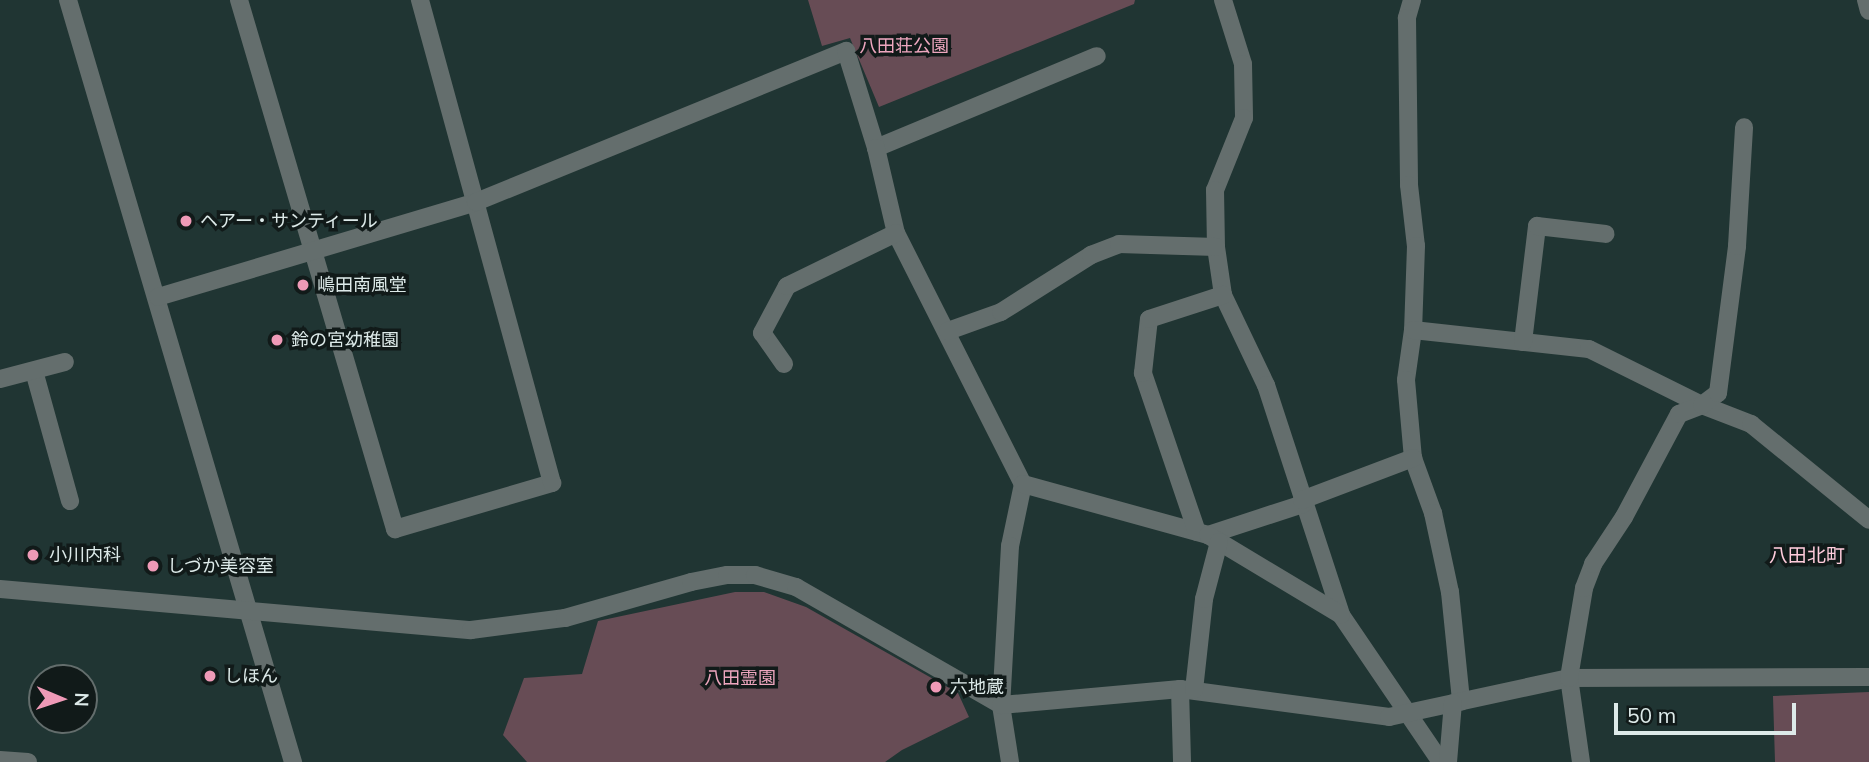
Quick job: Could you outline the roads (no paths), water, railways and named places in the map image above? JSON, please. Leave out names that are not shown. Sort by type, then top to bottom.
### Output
[{"type":"street","points":[[68,0],[158,296],[293,762]]},
{"type":"street","points":[[239,0],[395,529],[552,483],[420,0]]},
{"type":"street","points":[[1223,0],[1243,64],[1244,118],[1215,190],[1216,247],[1223,295],[1266,385],[1341,615],[1441,762]]},
{"type":"street","points":[[1412,0],[1407,19],[1409,185],[1416,246],[1413,330],[1406,380],[1413,458],[1433,513],[1450,592],[1457,702],[1448,762]]},
{"type":"street","points":[[1866,0],[1869,10]]},
{"type":"street","points":[[158,296],[476,202],[846,51],[876,148],[896,233],[1023,484],[1010,545],[1001,705],[1010,762]]},
{"type":"street","points":[[876,148],[1097,56]]},
{"type":"street","points":[[1581,762],[1569,678],[1584,588],[1592,564],[1625,517],[1679,414],[1702,405],[1718,393],[1737,246],[1744,127]]},
{"type":"street","points":[[1523,342],[1537,226],[1606,234]]},
{"type":"street","points":[[784,364],[762,333],[787,286],[896,233]]},
{"type":"street","points":[[947,331],[1001,312],[1091,255],[1119,244],[1216,247]]},
{"type":"street","points":[[1182,762],[1187,689],[1204,599],[1208,536],[1143,373],[1149,319],[1223,295]]},
{"type":"street","points":[[1413,330],[1589,349],[1702,405],[1751,424],[1869,520]]},
{"type":"street","points":[[0,379],[65,362]]},
{"type":"street","points":[[34,370],[70,501]]},
{"type":"street","points":[[1208,536],[1413,458]]},
{"type":"street","points":[[1023,484],[1208,536],[1341,615]]},
{"type":"street","points":[[0,589],[471,630],[565,618],[691,582],[727,575],[755,575],[796,587],[1001,705],[1187,689],[1389,717],[1569,678],[1869,677]]},
{"type":"street","points":[[0,760],[28,762]]},
{"type":"place","name":"ヘアー・サンティール","points":[[186,221]]},
{"type":"place","name":"嶋田南風堂","points":[[303,285]]},
{"type":"place","name":"鈴の宮幼稚園","points":[[277,340]]},
{"type":"place","name":"小川内科","points":[[33,555]]},
{"type":"place","name":"しづか美容室","points":[[153,566]]},
{"type":"place","name":"しほん","points":[[210,676]]},
{"type":"place","name":"六地蔵","points":[[936,687]]},
{"type":"district","name":"八田北町","points":[[1807,556]]},
{"type":"park label","name":"八田荘公園","points":[[904,46]]},
{"type":"park label","name":"八田霊園","points":[[740,678]]}]
